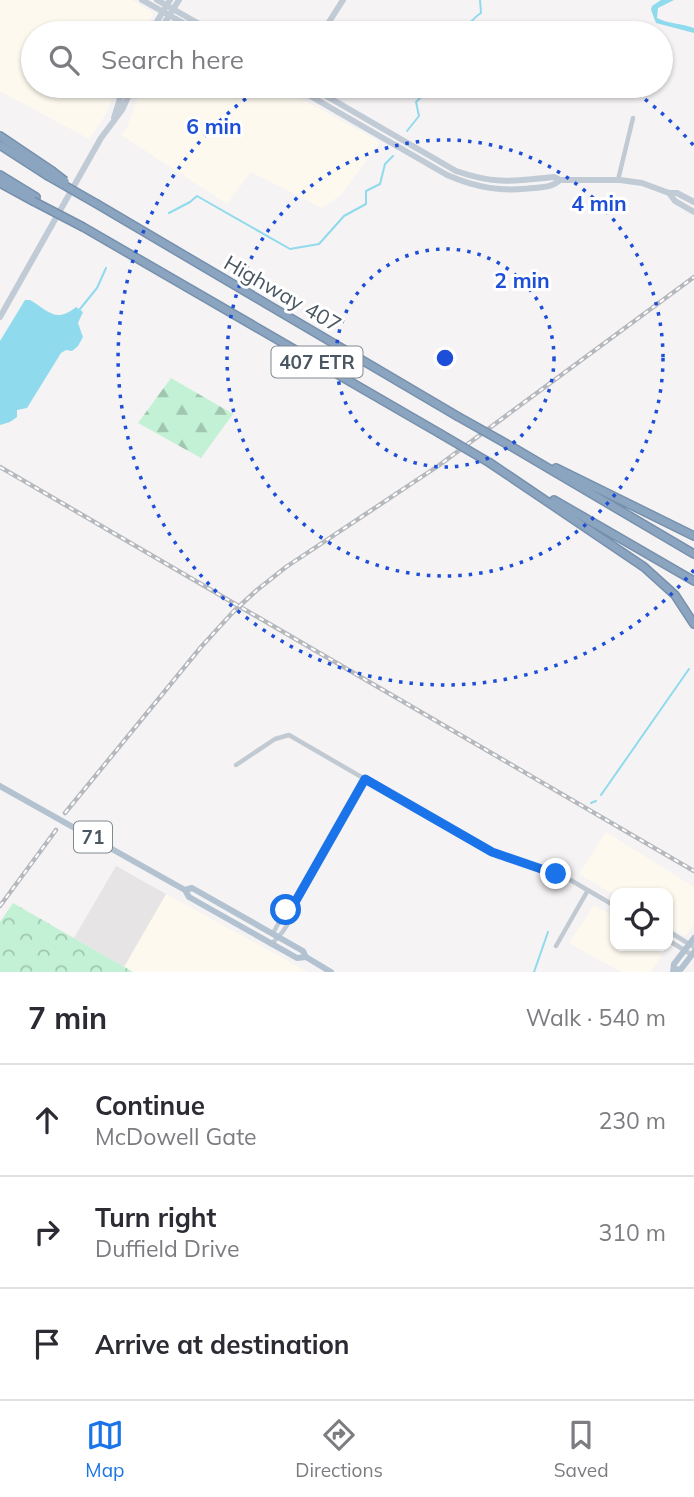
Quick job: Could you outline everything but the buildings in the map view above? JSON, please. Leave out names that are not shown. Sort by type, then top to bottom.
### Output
[{"type":"highway","points":[[0,136],[50,174]]},
{"type":"highway","name":"Highway 407","points":[[0,145],[694,554]]},
{"type":"highway","name":"Highway 407","points":[[0,175],[35,199],[694,581]]},
{"type":"highway","points":[[0,183],[35,199]]},
{"type":"highway","points":[[514,448],[694,536]]},
{"type":"highway","points":[[490,463],[643,567],[675,595],[694,624]]},
{"type":"main road","points":[[142,0],[168,8],[192,21]]},
{"type":"main road","points":[[157,0],[185,21]]},
{"type":"main road","points":[[168,8],[179,0]]},
{"type":"main road","points":[[330,21],[343,0]]},
{"type":"main road","points":[[0,317],[113,120],[120,98]]},
{"type":"main road","points":[[113,120],[128,98]]},
{"type":"main road","points":[[314,98],[447,175],[466,183],[487,189],[515,191],[555,186],[560,180]]},
{"type":"main road","points":[[330,98],[456,171],[482,180],[499,182],[554,177],[560,180],[618,180],[642,183],[669,193],[677,193],[694,202]]},
{"type":"main road","points":[[669,193],[674,201],[694,212]]},
{"type":"main road","name":"71","points":[[0,786],[185,890],[189,897],[271,944],[297,958],[306,957]]},
{"type":"main road","name":"71","points":[[185,890],[192,888],[276,935],[331,972]]},
{"type":"main road","points":[[674,971],[681,969],[694,938]]},
{"type":"street","points":[[618,180],[633,118]]},
{"type":"street","points":[[236,765],[275,739],[289,735],[492,852],[556,874],[610,903]]},
{"type":"street","points":[[271,944],[286,910],[294,904],[365,779]]},
{"type":"street","points":[[556,946],[588,890]]},
{"type":"street","points":[[673,936],[691,950]]},
{"type":"street","points":[[673,942],[691,950]]},
{"type":"shaded area","points":[[0,0],[132,0],[153,13],[149,21],[21,21],[21,98],[113,98],[105,116],[89,139],[0,91]]},
{"type":"shaded area","points":[[138,98],[300,98],[380,142],[341,195],[322,208],[251,172],[227,204],[121,135],[127,127]]},
{"type":"shaded area","points":[[606,832],[694,887],[694,925],[685,936],[673,929],[673,888],[610,888],[610,892],[579,874]]},
{"type":"shaded area","points":[[116,866],[166,894],[124,967],[74,938]]},
{"type":"shaded area","points":[[166,894],[308,972],[133,972],[124,967]]},
{"type":"shaded area","points":[[594,905],[610,914],[610,951],[664,951],[651,972],[621,972],[569,943]]},
{"type":"green space","points":[[171,378],[233,414],[201,458],[138,423]]},
{"type":"green space","points":[[13,903],[133,972],[0,972],[0,922]]},
{"type":"water","points":[[661,0],[674,0],[658,8],[657,18],[666,21],[655,21],[652,6]]},
{"type":"water","points":[[673,23],[694,28],[694,33],[673,27]]},
{"type":"water","points":[[25,300],[58,315],[76,307],[83,312],[78,323],[83,337],[72,351],[61,353],[27,408],[17,410],[17,417],[0,425],[0,341]]},
{"type":"waterway","points":[[471,21],[481,13],[480,0]]},
{"type":"waterway","points":[[407,131],[419,116],[416,102],[420,98]]},
{"type":"waterway","points":[[169,213],[197,196],[290,249],[319,244],[344,216],[366,204],[366,191],[380,184],[385,164],[393,156]]},
{"type":"waterway","points":[[80,309],[97,288],[106,268]]},
{"type":"waterway","points":[[601,795],[689,669]]},
{"type":"waterway","points":[[591,803],[596,801]]},
{"type":"waterway","points":[[534,972],[548,932]]},
{"type":"railway","points":[[65,813],[201,647],[257,590],[286,567],[438,466],[694,277]]},
{"type":"railway","points":[[0,467],[694,871]]},
{"type":"railway","points":[[0,906],[56,830]]},
{"type":"route","points":[[286,910],[294,904],[365,779],[492,852],[556,874]]}]
